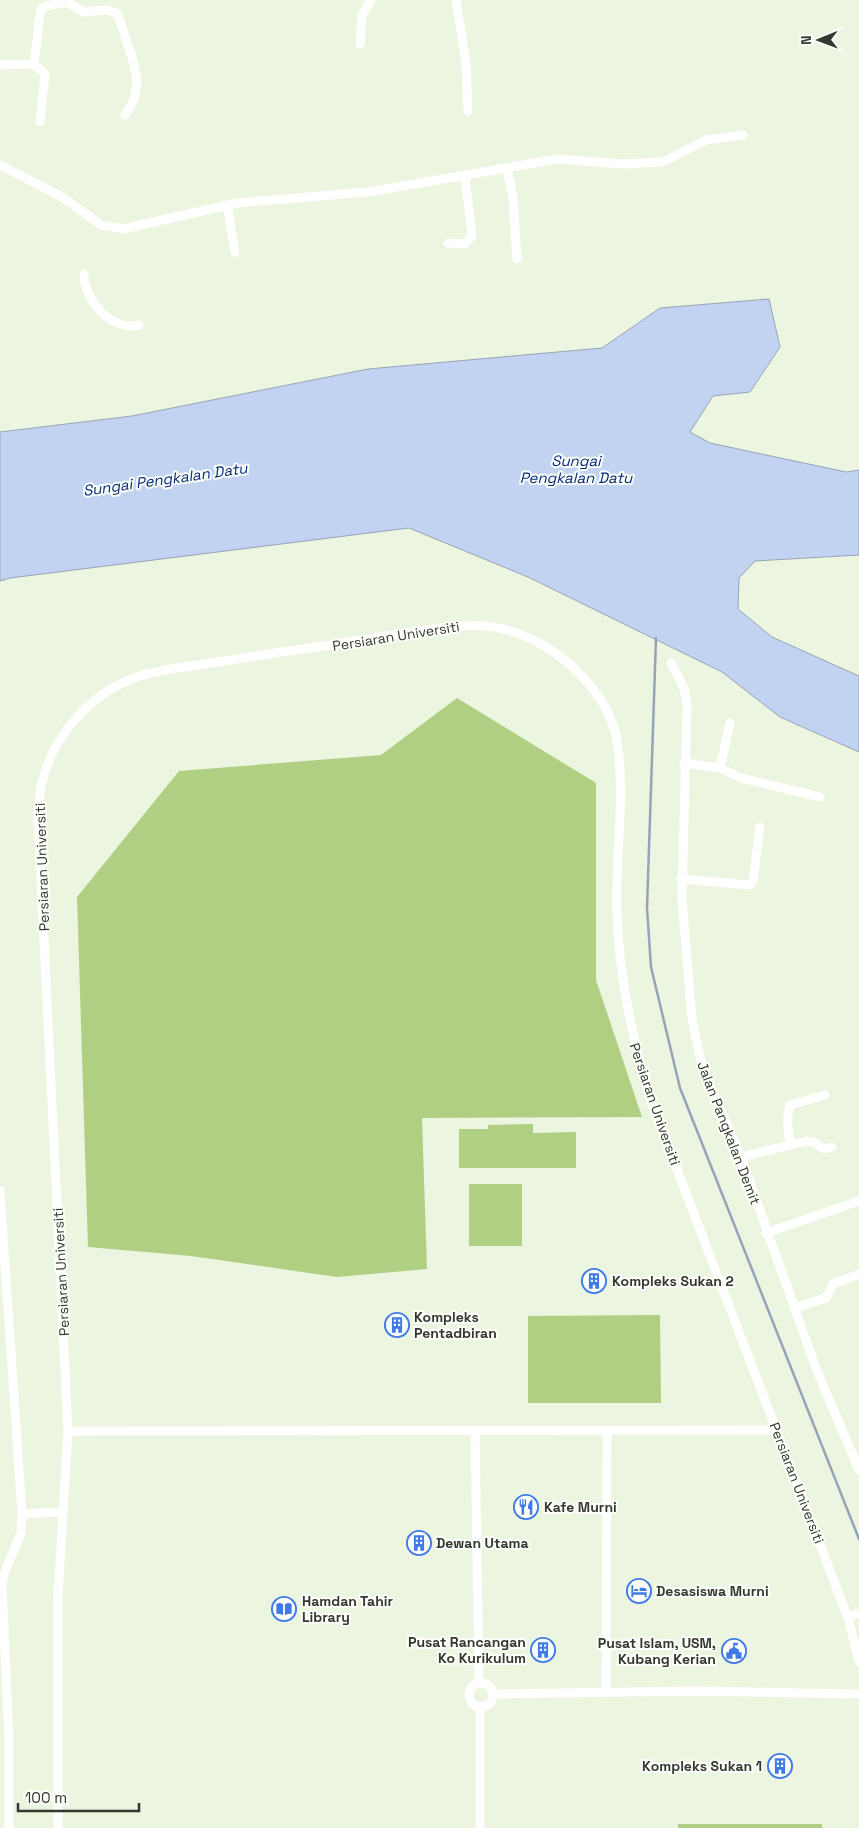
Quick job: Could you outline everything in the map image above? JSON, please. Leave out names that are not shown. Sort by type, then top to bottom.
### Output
[{"type":"street","points":[[360,44],[362,15],[371,0]]},
{"type":"street","points":[[456,0],[466,64],[468,111]]},
{"type":"street","points":[[33,64],[38,43],[41,9],[67,1],[84,12],[112,11],[117,13],[136,69],[136,98],[125,116]]},
{"type":"street","points":[[0,65],[33,64],[45,74],[40,122]]},
{"type":"street","points":[[0,165],[62,197],[90,219],[111,228],[136,227],[227,205],[368,192],[558,159],[621,164],[663,162],[706,140],[744,135]]},
{"type":"street","points":[[507,169],[513,198],[517,259]]},
{"type":"street","points":[[448,243],[465,244],[472,236],[465,176]]},
{"type":"street","points":[[227,205],[235,252]]},
{"type":"street","points":[[84,274],[86,290],[104,314],[122,326],[139,325]]},
{"type":"street","name":"Persiaran Universiti","points":[[58,1828],[58,1595],[68,1431],[38,817],[41,786],[49,762],[65,732],[83,711],[107,691],[133,678],[165,670],[446,626],[477,625],[507,630],[531,639],[557,654],[595,690],[608,715],[618,745],[617,914],[620,965],[633,1041],[652,1104],[848,1618],[859,1662]]},
{"type":"street","name":"Jalan Pangkalan Demit","points":[[671,663],[684,688],[687,706],[681,879],[692,1019],[702,1067],[741,1157],[766,1232],[817,1371],[859,1470]]},
{"type":"street","points":[[720,768],[730,724]]},
{"type":"street","points":[[684,763],[720,768],[741,778],[820,797]]},
{"type":"street","points":[[681,879],[750,885],[753,882],[760,827]]},
{"type":"street","points":[[791,1144],[787,1130],[787,1114],[790,1105],[825,1095]]},
{"type":"street","points":[[741,1157],[810,1141],[821,1148],[832,1147]]},
{"type":"street","points":[[0,1191],[3,1289],[22,1514],[20,1538],[9,1560],[2,1586],[9,1740],[9,1828]]},
{"type":"street","points":[[766,1232],[859,1201]]},
{"type":"street","points":[[794,1308],[826,1298],[833,1284],[859,1274]]},
{"type":"street","points":[[475,1430],[479,1683]]},
{"type":"street","points":[[606,1692],[607,1430]]},
{"type":"street","points":[[68,1431],[776,1430]]},
{"type":"street","points":[[22,1514],[62,1512]]},
{"type":"street","points":[[0,1556],[9,1560]]},
{"type":"street","points":[[848,1618],[859,1613]]},
{"type":"street","points":[[479,1683],[490,1687],[492,1694],[488,1705],[480,1707],[473,1704],[469,1698],[472,1686],[479,1683]]},
{"type":"street","points":[[492,1694],[606,1692],[859,1694]]},
{"type":"street","points":[[480,1707],[480,1828]]},
{"type":"green space","points":[[457,698],[596,783],[596,980],[642,1117],[422,1118],[427,1269],[337,1277],[191,1256],[88,1247],[77,897],[179,771],[381,755]]},
{"type":"green space","points":[[533,1124],[533,1133],[576,1132],[576,1168],[459,1168],[459,1129],[488,1129],[488,1125]]},
{"type":"green space","points":[[469,1184],[522,1184],[522,1246],[469,1246]]},
{"type":"green space","points":[[660,1315],[661,1403],[528,1403],[528,1316]]},
{"type":"green space","points":[[678,1824],[822,1824],[822,1828],[678,1828]]},
{"type":"water","name":"Sungai Pengkalan Datu","points":[[769,299],[780,347],[750,392],[713,396],[690,432],[710,443],[846,472],[859,470],[859,555],[755,561],[739,578],[738,609],[772,637],[859,676],[859,752],[780,717],[722,672],[528,577],[409,528],[10,578],[0,581],[0,432],[132,416],[368,369],[602,348],[660,308]]},
{"type":"waterway","points":[[656,638],[647,908],[651,967],[680,1088],[859,1539]]},
{"type":"place","name":"Kompleks Sukan 2","points":[[594,1281]]},
{"type":"place","name":"Kompleks Pentadbiran","points":[[397,1325]]},
{"type":"place","name":"Kafe Murni","points":[[526,1507]]},
{"type":"place","name":"Dewan Utama","points":[[419,1543]]},
{"type":"place","name":"Desasiswa Murni","points":[[639,1591]]},
{"type":"place","name":"Hamdan Tahir Library","points":[[284,1609]]},
{"type":"place","name":"Pusat Rancangan Ko Kurikulum","points":[[543,1650]]},
{"type":"place","name":"Pusat Islam, USM, Kubang Kerian","points":[[734,1651]]},
{"type":"place","name":"Kompleks Sukan 1","points":[[780,1766]]}]
